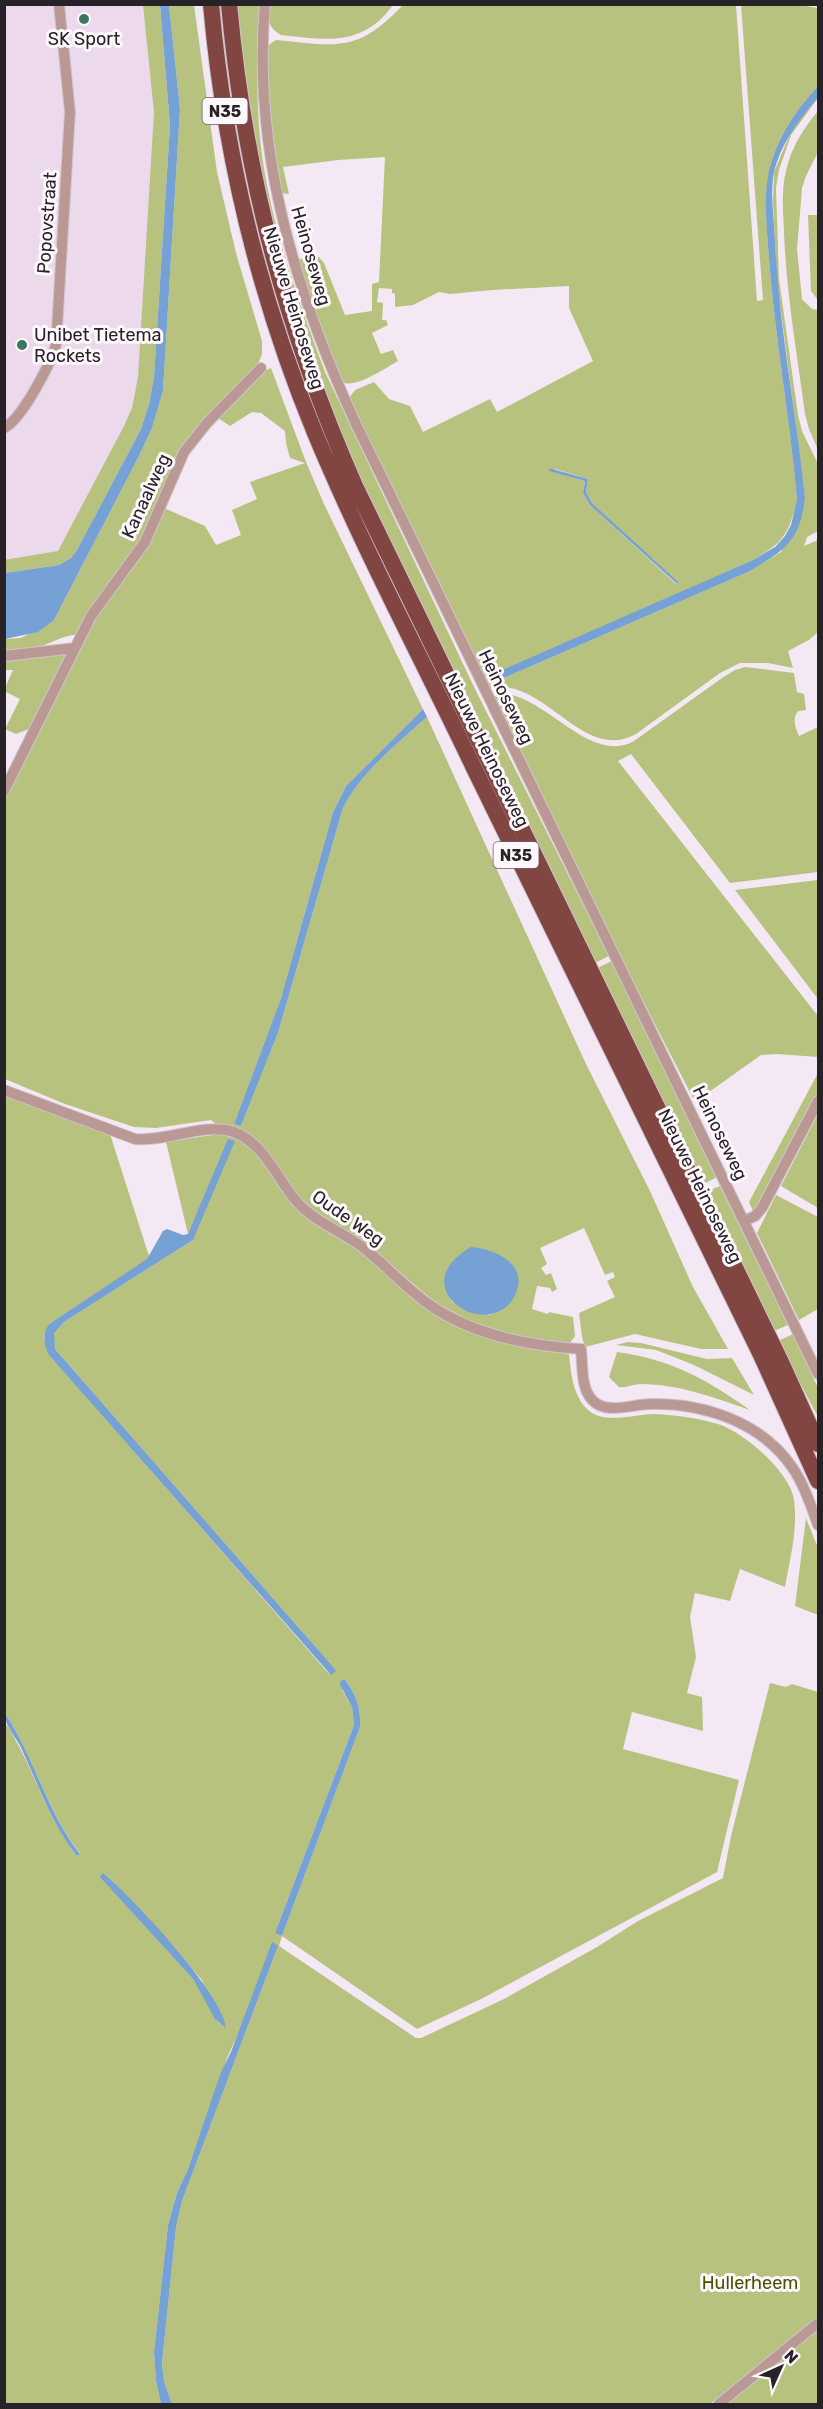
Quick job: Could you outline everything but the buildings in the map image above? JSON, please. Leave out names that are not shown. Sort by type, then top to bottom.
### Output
[{"type":"highway","name":"Nieuwe Heinoseweg","points":[[211,4],[221,88],[246,216],[272,313],[315,433],[358,528],[761,1355],[819,1481]]},
{"type":"highway","name":"Nieuwe Heinoseweg","points":[[229,4],[247,146],[261,211],[282,290],[324,416],[359,496],[782,1362],[819,1444]]},
{"type":"street","name":"Popovstraat","points":[[4,428],[18,418],[56,345],[70,112],[59,4]]},
{"type":"street","name":"Heinoseweg","points":[[265,4],[262,80],[270,159],[293,257],[323,348],[355,422],[819,1374]]},
{"type":"street","name":"Kanaalweg","points":[[4,791],[98,604],[145,542],[184,452],[207,423],[261,368]]},
{"type":"street","points":[[4,656],[75,648]]},
{"type":"street","name":"Oude Weg","points":[[4,1090],[135,1138],[156,1139],[220,1129],[237,1133],[256,1146],[298,1203],[358,1244],[428,1304],[445,1315],[485,1332],[545,1345],[581,1349],[585,1390],[590,1398],[603,1407],[670,1404],[698,1407],[724,1415],[753,1430],[776,1448],[793,1467],[819,1525]]},
{"type":"street","points":[[744,1221],[755,1216],[762,1208],[819,1101]]},
{"type":"street","points":[[719,2404],[819,2323]]},
{"type":"shaded area","points":[[4,5],[149,5],[159,155],[140,399],[62,557],[4,564]]},
{"type":"green space","points":[[143,5],[160,5],[170,125],[154,377],[149,404],[141,429],[71,558],[59,565],[5,573],[4,560],[58,551],[132,408],[138,377],[154,112]]},
{"type":"green space","points":[[169,5],[194,5],[217,172],[236,253],[262,341],[262,354],[257,367],[207,419],[151,524],[79,634],[66,636],[30,650],[5,653],[5,639],[21,638],[54,620],[139,456],[152,428],[163,391],[180,109]]},
{"type":"green space","points":[[234,5],[260,5],[257,88],[264,168],[285,257],[325,372],[474,687],[609,956],[593,964],[456,686],[329,410],[266,210]]},
{"type":"green space","points":[[269,5],[393,5],[381,19],[369,28],[343,38],[328,39],[281,35],[273,29],[269,22]]},
{"type":"green space","points":[[403,5],[736,5],[757,301],[763,300],[741,5],[799,5],[818,8],[818,86],[796,113],[779,142],[771,163],[766,198],[772,289],[797,499],[788,529],[772,548],[753,560],[578,638],[495,682],[748,572],[781,552],[805,497],[777,280],[773,204],[774,172],[790,134],[818,98],[791,135],[779,170],[776,188],[779,279],[798,415],[802,431],[818,464],[818,531],[807,537],[804,546],[818,540],[818,632],[809,640],[788,651],[793,668],[768,663],[740,663],[720,673],[636,734],[617,740],[598,738],[528,694],[510,688],[490,688],[349,398],[355,390],[374,382],[389,399],[410,406],[423,432],[490,399],[497,412],[593,361],[569,308],[569,286],[450,294],[439,292],[413,305],[395,307],[395,294],[392,293],[392,289],[379,288],[377,302],[383,303],[382,320],[386,320],[388,325],[372,333],[381,354],[393,350],[398,361],[361,381],[341,382],[321,333],[298,260],[308,256],[319,257],[324,263],[345,315],[372,311],[372,284],[379,282],[385,157],[283,167],[289,194],[279,193],[271,144],[266,50],[276,40],[316,44],[346,43],[373,32]],"holes":[[[555,469],[588,479],[586,492],[592,503],[678,583],[676,584],[590,505],[583,493],[585,481],[550,471]]]},
{"type":"green space","points":[[818,111],[818,152],[802,188],[797,249],[802,299],[812,309],[818,310],[818,450],[805,414],[792,322],[785,254],[783,201],[784,178],[791,154]]},
{"type":"green space","points":[[808,215],[818,215],[818,300],[811,291]]},
{"type":"green space","points":[[271,368],[324,504],[423,709],[346,786],[333,812],[281,998],[234,1124],[241,1126],[278,1033],[343,808],[370,770],[427,717],[586,1064],[650,1191],[693,1287],[728,1349],[701,1349],[635,1334],[585,1347],[579,1313],[615,1297],[607,1281],[615,1277],[613,1272],[605,1275],[584,1228],[540,1248],[547,1264],[541,1268],[546,1275],[551,1273],[557,1289],[552,1292],[550,1288],[537,1286],[532,1309],[548,1314],[549,1312],[573,1317],[575,1336],[570,1343],[551,1342],[496,1331],[461,1317],[429,1297],[363,1241],[324,1217],[302,1200],[281,1169],[266,1153],[224,1130],[211,1120],[156,1128],[134,1127],[65,1104],[5,1079],[4,797],[86,629],[164,508],[205,526],[216,545],[241,535],[232,510],[257,499],[250,482],[305,463],[290,458],[285,431],[261,413],[252,412],[230,426],[218,418],[262,372]],"holes":[[[444,1285],[503,1310],[489,1315],[452,1302]]]},
{"type":"green space","points":[[67,655],[34,727],[16,734],[5,729],[20,699],[6,692],[5,688],[13,670],[5,670],[4,660]]},
{"type":"green space","points":[[745,667],[794,673],[797,692],[804,694],[806,710],[798,711],[795,717],[795,726],[799,736],[818,727],[818,872],[730,883],[631,754],[618,761],[818,1016],[818,1057],[761,1055],[709,1092],[693,1098],[493,698],[499,693],[516,696],[534,704],[584,737],[601,744],[617,746],[634,741],[722,678]]},
{"type":"green space","points":[[818,880],[818,999],[735,890]]},
{"type":"green space","points":[[612,961],[717,1177],[702,1185],[595,969]]},
{"type":"green space","points":[[818,1073],[818,1096],[754,1213],[749,1202]]},
{"type":"green space","name":"Hullerheem","points":[[5,1092],[110,1134],[149,1256],[148,1259],[49,1324],[44,1337],[49,1354],[330,1675],[303,1633],[55,1349],[53,1333],[64,1322],[193,1240],[191,1227],[188,1234],[166,1142],[219,1134],[233,1135],[247,1144],[262,1159],[295,1204],[356,1246],[423,1302],[510,1343],[537,1350],[569,1354],[578,1397],[596,1415],[617,1418],[655,1414],[695,1418],[729,1428],[753,1444],[785,1478],[794,1500],[794,1533],[785,1587],[740,1569],[730,1601],[695,1593],[690,1617],[696,1657],[687,1693],[702,1697],[703,1731],[632,1712],[623,1749],[739,1780],[717,1872],[481,1999],[417,2029],[282,1936],[279,1946],[416,2038],[421,2038],[504,1999],[597,1947],[638,1921],[723,1878],[731,1836],[770,1683],[786,1687],[792,1684],[818,1692],[818,2317],[710,2404],[172,2404],[164,2381],[162,2363],[176,2228],[182,2201],[278,1946],[227,2058],[188,2169],[177,2193],[168,2225],[154,2352],[156,2381],[161,2404],[5,2404],[4,1721],[56,1824],[77,1856],[80,1853],[58,1820],[5,1713]],"holes":[[[344,1679],[352,1689],[357,1701],[360,1727],[282,1936],[275,1933],[354,1725],[352,1707],[342,1690]],[[112,1881],[202,1980],[220,2025],[193,1979],[111,1888]]]},
{"type":"green space","points":[[818,1114],[818,1208],[781,1186]]},
{"type":"green space","points":[[720,1186],[788,1325],[774,1331],[705,1192]]},
{"type":"green space","points":[[776,1195],[818,1217],[818,1309],[799,1320],[757,1233]]},
{"type":"green space","points":[[793,1334],[818,1388],[818,1417],[778,1341]]},
{"type":"green space","points":[[628,1342],[707,1359],[732,1358],[754,1395],[694,1365],[656,1350],[616,1345]]},
{"type":"green space","points":[[617,1352],[671,1365],[703,1380],[750,1410],[697,1392],[669,1386],[641,1384],[619,1387],[609,1377]]},
{"type":"green space","points":[[806,1518],[818,1548],[818,1615],[795,1606]]},
{"type":"green space","points":[[818,2328],[818,2404],[725,2404]]},
{"type":"water","points":[[160,5],[169,5],[180,109],[163,391],[152,428],[139,456],[54,620],[38,632],[5,639],[5,573],[59,565],[71,558],[141,429],[149,404],[154,377],[170,125]]},
{"type":"water","points":[[818,86],[818,98],[798,123],[781,152],[774,172],[772,189],[780,305],[805,497],[803,512],[795,535],[781,550],[748,572],[495,682],[491,675],[753,560],[775,547],[791,525],[797,499],[772,289],[766,198],[771,163],[784,132]]},
{"type":"water","points":[[549,468],[588,479],[586,492],[592,503],[678,582],[677,584],[590,505],[583,493],[585,481],[549,471]]},
{"type":"water","points":[[423,709],[427,717],[370,770],[343,808],[278,1033],[241,1126],[234,1124],[281,998],[333,812],[346,786]]},
{"type":"water","points":[[228,1139],[235,1141],[193,1240],[64,1322],[54,1333],[55,1349],[333,1667],[336,1671],[331,1675],[49,1355],[45,1343],[45,1332],[49,1324],[147,1259],[163,1231],[167,1229],[183,1235],[188,1234]]},
{"type":"water","points":[[471,1247],[500,1255],[514,1267],[518,1275],[518,1284],[515,1295],[504,1309],[488,1314],[472,1313],[457,1306],[447,1294],[444,1279],[451,1263]]},
{"type":"water","points":[[344,1679],[357,1701],[360,1727],[282,1936],[275,1933],[354,1725],[352,1707],[340,1685]]},
{"type":"water","points":[[5,1713],[58,1820],[80,1854],[77,1856],[53,1818],[20,1745],[11,1732]]},
{"type":"water","points":[[103,1873],[134,1902],[174,1946],[209,1993],[221,2013],[226,2028],[215,2019],[193,1979],[100,1877]]},
{"type":"water","points":[[272,1942],[278,1946],[182,2201],[176,2228],[162,2363],[164,2381],[172,2404],[161,2404],[156,2381],[154,2352],[168,2225],[177,2193],[188,2169],[221,2072],[231,2052]]},
{"type":"place","name":"SK Sport","points":[[84,19]]},
{"type":"place","name":"Unibet Tietema Rockets","points":[[22,345]]}]
